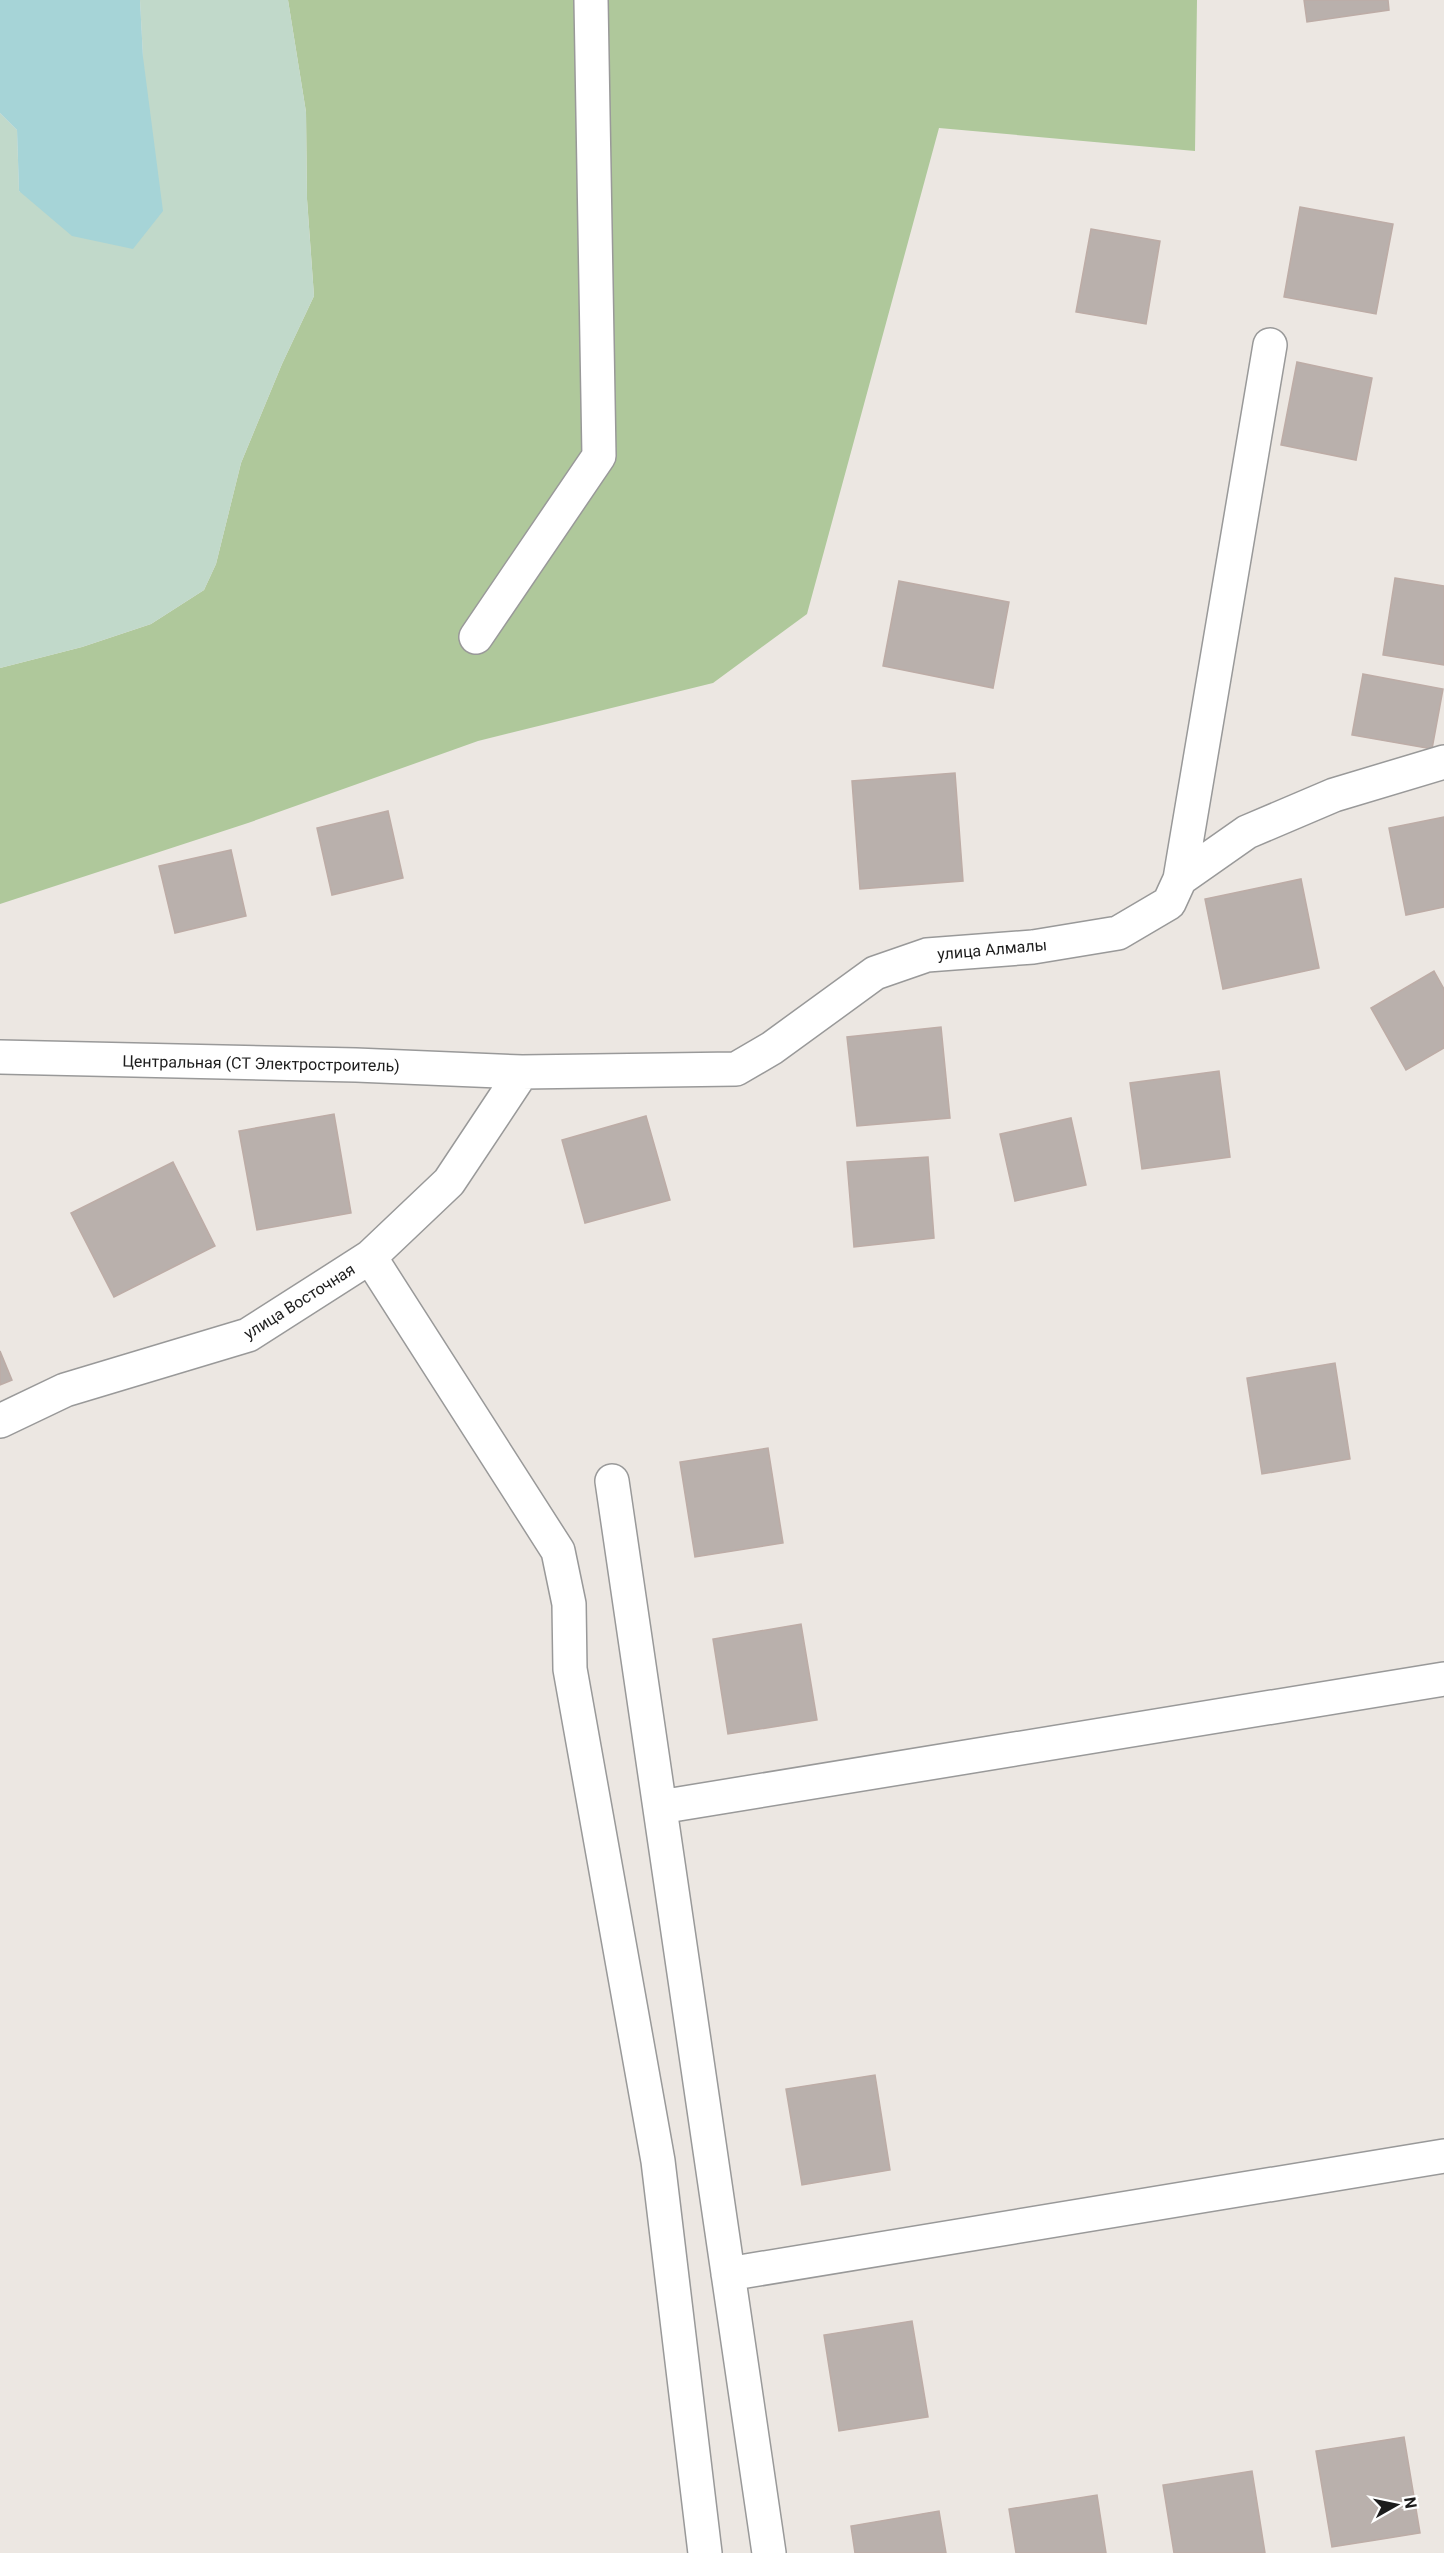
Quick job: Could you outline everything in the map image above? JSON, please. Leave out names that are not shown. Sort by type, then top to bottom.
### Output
[{"type":"street","points":[[476,637],[599,456],[591,0]]},
{"type":"street","points":[[1180,879],[1270,345]]},
{"type":"street","name":"улица Алмалы","points":[[522,1072],[736,1069],[772,1048],[875,973],[927,955],[1033,947],[1118,933],[1169,903],[1180,879],[1247,832],[1334,795],[1444,762]]},
{"type":"street","name":"Центральная (СТ Электростроитель)","points":[[0,1058],[356,1065],[522,1072]]},
{"type":"street","name":"улица Восточная","points":[[0,1421],[65,1390],[248,1335],[370,1257],[449,1182],[522,1072]]},
{"type":"street","points":[[370,1257],[558,1551],[569,1604],[570,1669],[658,2161],[705,2553]]},
{"type":"street","points":[[612,1481],[769,2553]]},
{"type":"street","points":[[660,1807],[1444,1679]]},
{"type":"street","points":[[728,2274],[1444,2156]]},
{"type":"green space","points":[[140,0],[288,0],[306,112],[307,199],[314,296],[282,364],[241,463],[216,564],[204,590],[151,624],[82,647],[0,668],[0,113],[17,130],[19,192],[143,57]]},
{"type":"green space","points":[[288,0],[1197,0],[1195,151],[939,128],[807,614],[713,683],[478,741],[248,823],[0,904],[0,668],[82,647],[151,624],[204,590],[216,564],[241,463],[282,364],[314,296],[307,199],[306,112]]},
{"type":"water","points":[[0,0],[140,0],[143,57],[163,211],[133,249],[72,236],[19,191],[17,130],[0,113]]},
{"type":"building","points":[[1304,0],[1388,0],[1389,10],[1307,22]]},
{"type":"building","points":[[1300,207],[1393,224],[1376,314],[1284,297]]},
{"type":"building","points":[[1091,229],[1160,241],[1146,324],[1076,312]]},
{"type":"building","points":[[1297,362],[1372,378],[1356,460],[1281,445]]},
{"type":"building","points":[[1395,578],[1444,586],[1444,665],[1383,655]]},
{"type":"building","points":[[899,581],[1009,602],[993,688],[883,666]]},
{"type":"building","points":[[1363,674],[1443,689],[1432,749],[1352,735]]},
{"type":"building","points":[[955,773],[963,881],[860,889],[852,781]]},
{"type":"building","points":[[388,811],[403,878],[332,895],[317,828]]},
{"type":"building","points":[[1444,817],[1444,907],[1406,915],[1389,828]]},
{"type":"building","points":[[231,850],[246,916],[175,933],[159,866]]},
{"type":"building","points":[[1301,879],[1319,968],[1223,989],[1205,899]]},
{"type":"building","points":[[1434,971],[1444,989],[1444,1048],[1406,1070],[1371,1008]]},
{"type":"building","points":[[941,1027],[950,1118],[857,1126],[847,1037]]},
{"type":"building","points":[[1219,1071],[1230,1157],[1142,1169],[1130,1083]]},
{"type":"building","points":[[334,1114],[351,1213],[257,1230],[239,1131]]},
{"type":"building","points":[[646,1116],[670,1200],[585,1223],[562,1140]]},
{"type":"building","points":[[1071,1118],[1086,1185],[1015,1201],[1000,1134]]},
{"type":"building","points":[[928,1157],[934,1238],[854,1247],[847,1162]]},
{"type":"building","points":[[173,1162],[215,1246],[114,1297],[71,1213]]},
{"type":"building","points":[[0,1351],[12,1380],[0,1385]]},
{"type":"building","points":[[1335,1363],[1350,1459],[1262,1474],[1247,1378]]},
{"type":"building","points":[[768,1448],[783,1543],[695,1557],[680,1462]]},
{"type":"building","points":[[801,1624],[817,1720],[728,1734],[713,1639]]},
{"type":"building","points":[[875,2075],[890,2170],[802,2185],[786,2089]]},
{"type":"building","points":[[912,2321],[928,2417],[839,2431],[824,2335]]},
{"type":"building","points":[[1404,2437],[1420,2533],[1332,2547],[1316,2451]]},
{"type":"building","points":[[1252,2471],[1265,2553],[1174,2553],[1163,2485]]},
{"type":"building","points":[[1097,2495],[1106,2553],[1016,2553],[1009,2509]]},
{"type":"building","points":[[939,2511],[946,2553],[855,2553],[851,2526]]}]
